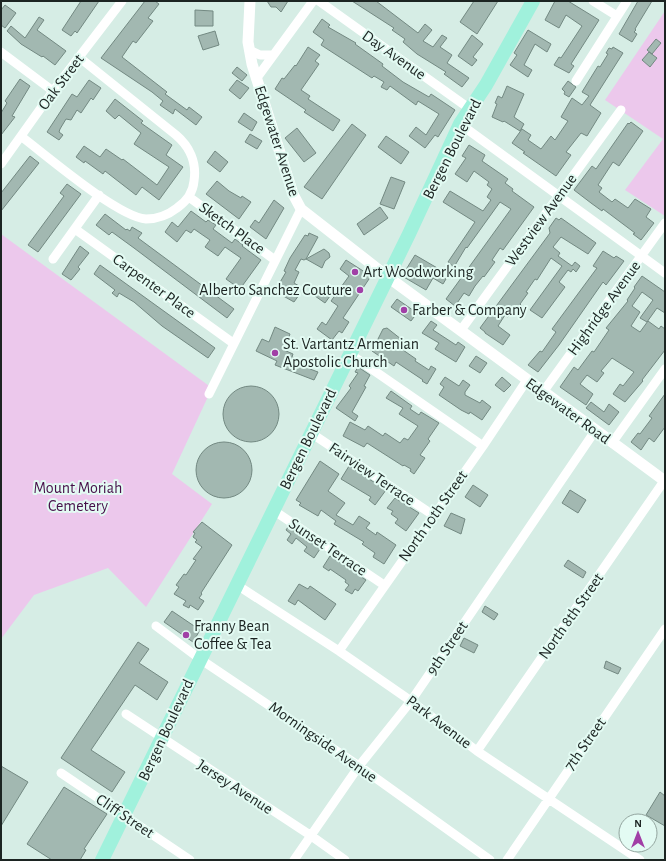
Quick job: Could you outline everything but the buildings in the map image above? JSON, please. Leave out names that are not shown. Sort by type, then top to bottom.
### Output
[{"type":"main road","name":"Bergen Boulevard","points":[[102,860],[388,277],[460,124],[486,85],[533,1]]},
{"type":"street","name":"Edgewater Avenue","points":[[250,1],[249,50],[256,79],[293,194],[301,209],[388,277],[473,339]]},
{"type":"street","points":[[256,79],[313,1]]},
{"type":"street","name":"Day Avenue","points":[[319,1],[470,109]]},
{"type":"street","points":[[593,1],[617,16]]},
{"type":"street","points":[[576,81],[627,1]]},
{"type":"street","name":"Oak Street","points":[[1,164],[22,138],[53,91],[80,58],[117,3]]},
{"type":"street","points":[[249,50],[260,55],[273,54]]},
{"type":"street","points":[[1,52],[53,91]]},
{"type":"street","points":[[22,138],[122,211],[146,219],[164,216],[182,204],[189,197],[195,173],[194,163],[187,146],[176,135],[80,58]]},
{"type":"street","name":"Westview Avenue","points":[[462,330],[621,110]]},
{"type":"street","points":[[460,124],[559,194],[665,273]]},
{"type":"street","points":[[53,259],[99,195]]},
{"type":"street","name":"Sketch Place","points":[[189,197],[275,260]]},
{"type":"street","points":[[209,394],[233,343],[301,209]]},
{"type":"street","name":"Highridge Avenue","points":[[543,392],[665,223]]},
{"type":"street","name":"Carpenter Place","points":[[75,229],[233,343]]},
{"type":"street","name":"Edgewater Road","points":[[473,339],[595,431],[665,481]]},
{"type":"street","points":[[350,354],[483,446]]},
{"type":"street","points":[[612,443],[665,369]]},
{"type":"street","name":"North 10th Street","points":[[339,651],[483,446],[527,380]]},
{"type":"street","name":"9th Street","points":[[294,860],[359,766],[411,701],[595,431]]},
{"type":"street","name":"Fairview Terrace","points":[[311,433],[433,516]]},
{"type":"street","name":"North 8th Street","points":[[477,751],[665,481]]},
{"type":"street","name":"Sunset Terrace","points":[[273,510],[384,585]]},
{"type":"street","name":"Park Avenue","points":[[237,585],[339,651],[411,701],[477,751],[640,860]]},
{"type":"street","name":"Morningside Avenue","points":[[156,626],[200,659],[359,766],[490,860]]},
{"type":"street","name":"7th Street","points":[[507,860],[665,629]]},
{"type":"street","name":"Jersey Avenue","points":[[126,714],[310,835],[345,860]]},
{"type":"street","name":"Cliff Street","points":[[60,773],[190,860]]},
{"type":"green space","points":[[665,11],[665,216],[625,190],[663,139],[605,100]]},
{"type":"green space","name":"Mount Moriah Cemetery","points":[[1,234],[212,388],[172,474],[212,504],[146,607],[108,568],[34,595],[1,639]]},
{"type":"place","name":"Art Woodworking","points":[[355,272]]},
{"type":"place","name":"Alberto Sanchez Couture","points":[[360,290]]},
{"type":"place","name":"Farber & Company","points":[[404,310]]},
{"type":"place","name":"St. Vartantz Armenian Apostolic Church","points":[[275,353]]},
{"type":"place","name":"Franny Bean Coffee & Tea","points":[[186,635]]}]
